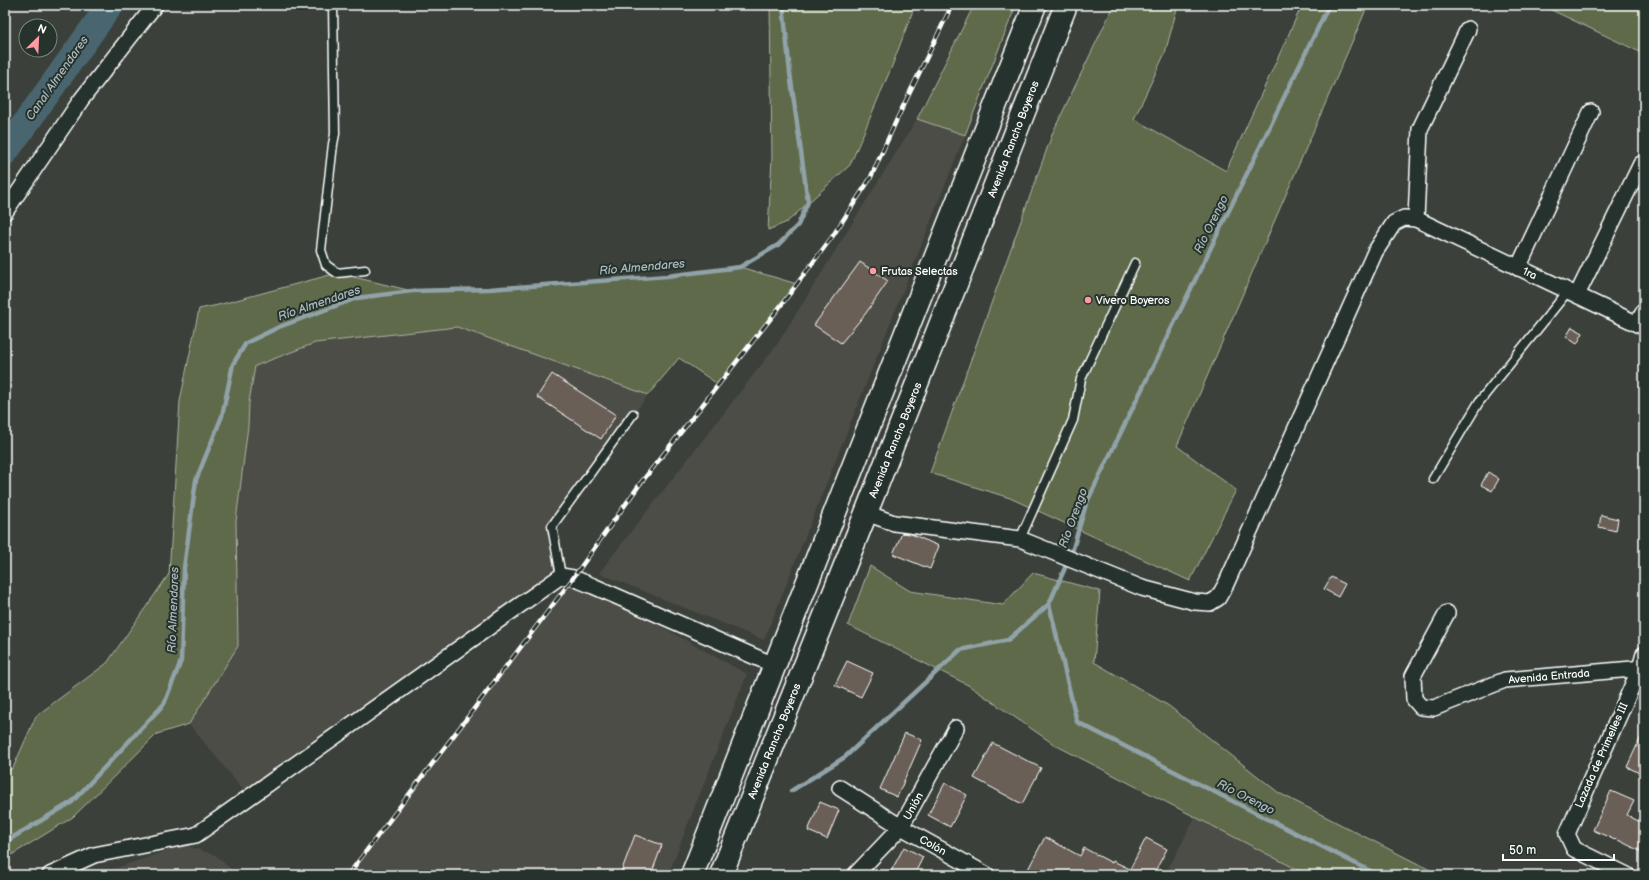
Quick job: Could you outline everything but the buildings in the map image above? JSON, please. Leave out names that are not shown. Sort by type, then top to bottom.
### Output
[{"type":"highway","points":[[692,875],[774,665],[907,333],[1035,5]]},
{"type":"highway","name":"Avenida Rancho Boyeros","points":[[720,875],[866,513],[1066,5]]},
{"type":"street","points":[[5,212],[81,100],[155,5]]},
{"type":"street","points":[[866,513],[894,523],[1020,538],[1142,588],[1195,602],[1210,604],[1218,598],[1226,584],[1375,252],[1394,223],[1404,218],[1416,219],[1420,129],[1468,29]]},
{"type":"street","points":[[1518,268],[1591,112]]},
{"type":"street","points":[[1573,293],[1641,164]]},
{"type":"street","name":"1ra","points":[[1416,219],[1573,293],[1642,321]]},
{"type":"street","points":[[50,875],[94,855],[196,835],[561,576],[573,578],[593,586],[774,665]]},
{"type":"street","name":"Avenida Entrada","points":[[1447,613],[1413,676],[1414,699],[1421,707],[1434,708],[1505,680],[1643,663]]},
{"type":"street","name":"Lazada de Primelles III","points":[[1627,875],[1574,849],[1567,834],[1643,663]]},
{"type":"street","name":"Unión","points":[[855,875],[901,827],[956,728]]},
{"type":"street","name":"Colón","points":[[840,788],[901,827],[987,875]]},
{"type":"lane","points":[[333,5],[335,134],[321,250],[326,265],[337,273],[365,270]]},
{"type":"lane","points":[[1020,538],[1073,420],[1081,379],[1135,263]]},
{"type":"lane","points":[[1433,479],[1479,402],[1573,293]]},
{"type":"lane","points":[[561,576],[552,526],[633,414]]},
{"type":"shaded area","points":[[917,119],[965,135],[764,640],[599,573],[776,346]]},
{"type":"shaded area","points":[[457,327],[648,395],[552,526],[561,576],[249,797],[189,724],[238,646],[236,521],[248,426],[249,402],[255,366],[315,343]]},
{"type":"shaded area","points":[[573,578],[747,674],[668,875],[348,875]]},
{"type":"shaded area","points":[[1196,816],[1308,875],[1165,875]]},
{"type":"shaded area","points":[[184,845],[215,855],[238,875],[96,875]]},
{"type":"green space","points":[[770,5],[915,5],[892,66],[850,165],[787,222],[768,230],[772,158]]},
{"type":"green space","points":[[974,5],[1016,5],[965,135],[917,119]]},
{"type":"green space","points":[[1114,5],[1178,5],[1165,53],[1134,119],[1226,171],[1302,5],[1368,5],[1177,446],[1236,490],[1190,581],[1010,498],[930,473],[1053,132]]},
{"type":"green space","points":[[1541,5],[1644,5],[1644,54]]},
{"type":"green space","points":[[740,267],[797,284],[719,385],[679,358],[648,395],[457,327],[315,343],[255,366],[249,402],[248,426],[236,521],[238,646],[189,724],[157,734],[73,817],[5,859],[5,772],[13,768],[36,716],[107,663],[169,574],[180,401],[199,309],[337,273],[412,291],[489,289],[667,276]]},
{"type":"green space","points":[[870,566],[910,591],[1003,605],[1033,573],[1100,591],[1094,662],[1169,706],[1279,793],[1440,875],[1308,875],[1055,745],[968,685],[848,625]]},
{"type":"waterway","name":"Canal Almendares","points":[[5,152],[110,5]]},
{"type":"waterway","name":"Río Almendares","points":[[5,842],[72,802],[164,704],[181,661],[184,568],[196,480],[222,416],[233,364],[246,343],[279,327],[357,298],[412,291],[489,289],[667,276],[740,267],[778,245],[798,225],[808,202],[790,73],[783,5]]},
{"type":"waterway","name":"Río Orengo","points":[[1329,5],[1086,504],[1072,552],[1049,604],[1077,722],[1378,875]]},
{"type":"waterway","points":[[791,791],[845,757],[960,650],[1008,640],[1049,604]]},
{"type":"railway","points":[[348,875],[573,578],[640,484],[779,308],[832,237],[870,179],[952,5]]},
{"type":"place","name":"Frutas Selectas","points":[[873,271]]},
{"type":"place","name":"Vivero Boyeros","points":[[1088,300]]}]
